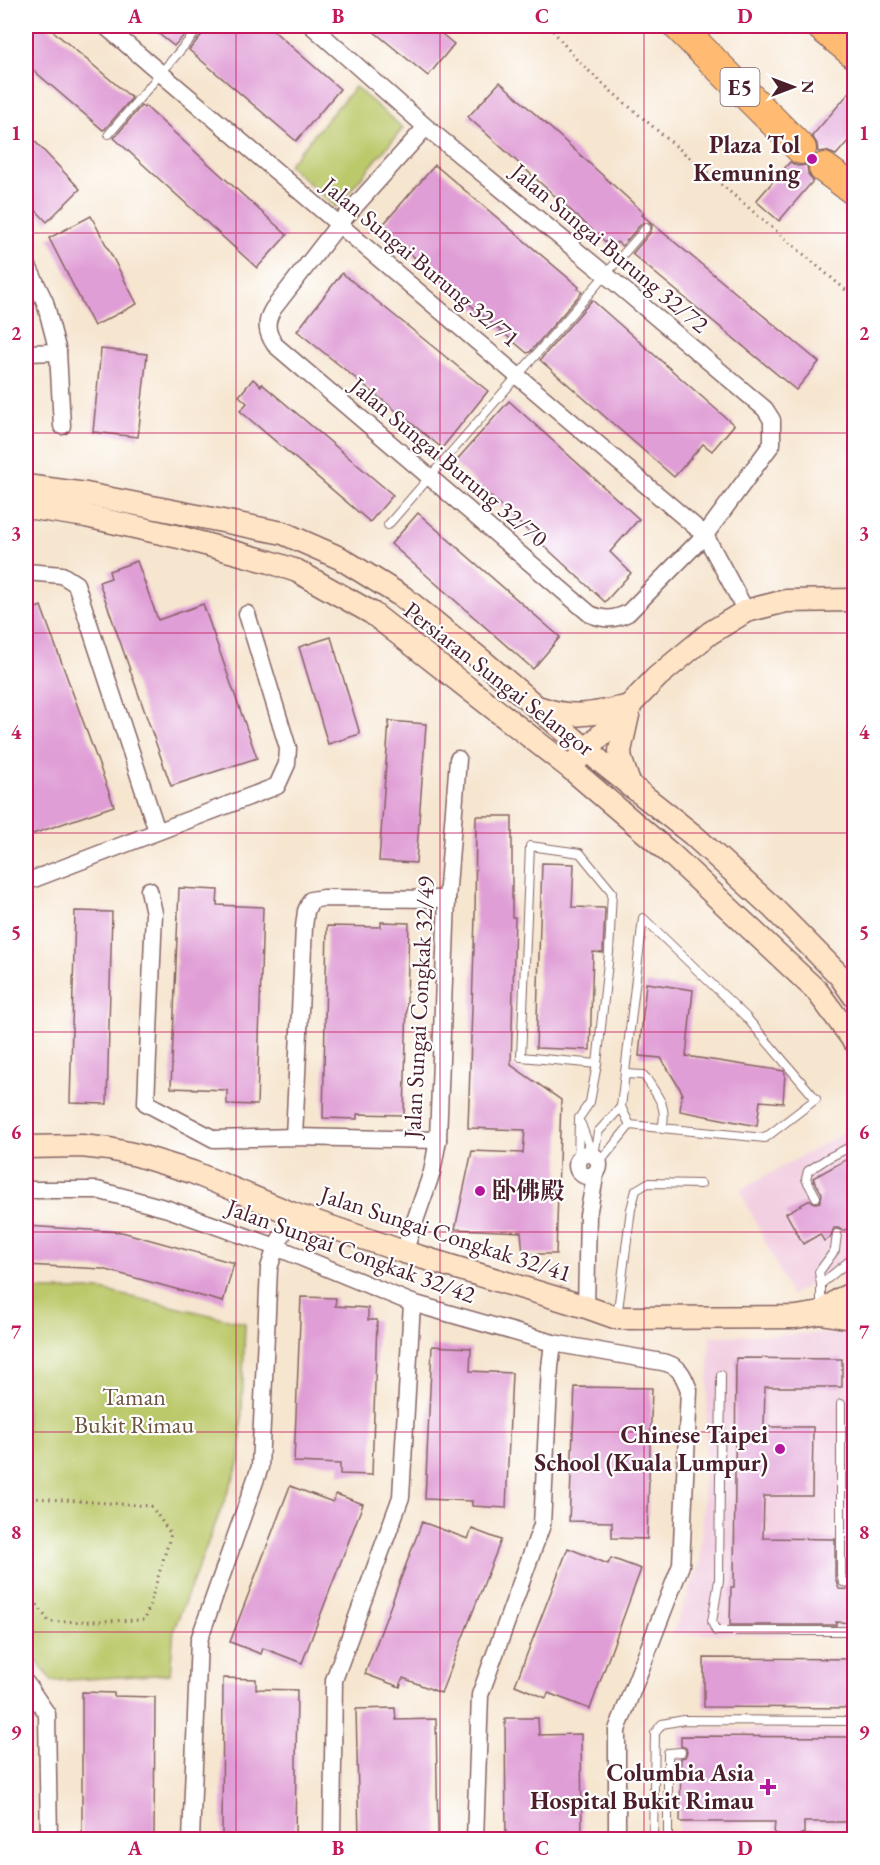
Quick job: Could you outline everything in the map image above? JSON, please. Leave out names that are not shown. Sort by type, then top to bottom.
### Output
[{"type":"highway","name":"E5","points":[[678,26],[801,149]]},
{"type":"highway","points":[[821,26],[855,53]]},
{"type":"highway","points":[[824,168],[855,190]]},
{"type":"main road","name":"Persiaran Sungai Selangor","points":[[26,486],[86,494],[283,533],[313,544],[340,558],[403,597],[693,836],[772,907],[840,976],[855,996]]},
{"type":"main road","name":"Persiaran Sungai Selangor","points":[[26,507],[86,516],[179,537],[297,571],[372,613],[570,768],[673,856],[817,991],[855,1041]]},
{"type":"main road","points":[[570,768],[657,677],[710,633],[746,610],[786,601],[855,600]]},
{"type":"main road","points":[[537,707],[571,716],[592,715],[630,706]]},
{"type":"main road","points":[[630,706],[620,751],[630,786]]},
{"type":"main road","name":"Jalan Sungai Congkak 32/41","points":[[26,1147],[81,1146],[136,1155],[192,1172],[293,1214],[404,1252],[617,1318],[796,1317],[821,1313],[840,1299],[855,1293]]},
{"type":"main road","points":[[821,1313],[850,1315]]},
{"type":"street","name":"Jalan Sungai Burung 32/71","points":[[105,26],[705,535]]},
{"type":"street","name":"Jalan Sungai Burung 32/72","points":[[312,26],[426,127],[765,409],[772,420],[772,444],[705,535]]},
{"type":"street","points":[[339,224],[426,127]]},
{"type":"street","name":"Jalan Sungai Burung 32/70","points":[[339,224],[273,309],[268,318],[269,337],[275,345],[429,478],[590,614],[603,620],[618,618],[628,613],[705,535]]},
{"type":"street","points":[[26,262],[45,302],[58,352],[62,426]]},
{"type":"street","points":[[26,353],[58,352]]},
{"type":"street","points":[[705,535],[746,610]]},
{"type":"street","points":[[26,572],[62,575],[76,584],[157,831]]},
{"type":"street","points":[[26,882],[277,786],[287,764],[288,748],[247,614]]},
{"type":"street","name":"Jalan Sungai Congkak 32/49","points":[[404,1252],[432,1172],[438,1140],[447,899],[459,759]]},
{"type":"street","points":[[148,890],[154,913],[146,1103],[214,1139],[294,1137],[438,1140]]},
{"type":"street","points":[[294,1137],[304,927],[306,911],[311,900],[324,898],[447,899]]},
{"type":"street","points":[[586,1307],[590,1163]]},
{"type":"street","name":"Jalan Sungai Congkak 32/42","points":[[26,1190],[97,1190],[168,1209],[276,1247],[412,1303],[553,1343],[662,1362],[678,1368],[689,1390],[681,1565],[617,1730],[616,1839]]},
{"type":"street","points":[[190,1839],[199,1640],[260,1467],[269,1268],[276,1247],[293,1214]]},
{"type":"street","points":[[332,1839],[334,1680],[401,1497],[412,1303]]},
{"type":"street","points":[[476,1839],[480,1695],[542,1525],[553,1343]]},
{"type":"street","points":[[26,1683],[47,1714],[49,1839]]},
{"type":"lane","points":[[109,134],[201,26]]},
{"type":"lane","points":[[388,525],[646,228]]},
{"type":"lane","points":[[590,1163],[579,1118],[590,1102],[597,1064],[609,953],[612,892],[580,853],[530,846],[521,1057],[597,1064]]},
{"type":"lane","points":[[644,918],[746,1017],[816,1098],[765,1138],[630,1125],[621,1107],[644,918]]},
{"type":"lane","points":[[625,1074],[643,1075],[646,1078],[664,1106],[662,1129]]},
{"type":"lane","points":[[590,1163],[598,1132],[621,1107]]},
{"type":"lane","points":[[579,1118],[590,1163]]},
{"type":"lane","points":[[590,1163],[630,1125]]},
{"type":"lane","points":[[816,1197],[806,1179],[808,1171],[855,1145]]},
{"type":"lane","points":[[617,1318],[630,1209],[636,1190],[648,1182],[701,1184]]},
{"type":"lane","points":[[821,1313],[819,1272],[835,1250],[837,1234]]},
{"type":"lane","points":[[821,1284],[855,1257]]},
{"type":"lane","points":[[721,1375],[719,1580],[713,1627],[716,1631],[855,1631]]},
{"type":"lane","points":[[842,1404],[840,1575],[843,1582],[855,1584]]},
{"type":"lane","points":[[774,1839],[652,1839],[655,1733],[662,1724],[684,1720],[855,1721]]},
{"type":"lane","points":[[667,1839],[668,1753],[681,1752]]},
{"type":"lane","points":[[804,1839],[845,1839]]},
{"type":"path","points":[[549,26],[577,60],[612,92],[855,297]]},
{"type":"path","points":[[26,1502],[35,1498],[151,1506],[171,1534],[145,1620],[49,1622],[26,1587]]},
{"type":"shaded area","points":[[854,1127],[854,1260],[791,1295],[740,1190]]},
{"type":"shaded area","name":"Chinese Taipei School (Kuala Lumpur)","points":[[854,1331],[854,1635],[672,1634],[700,1563],[710,1336]]},
{"type":"shaded area","name":"Columbia Asia Hospital Bukit Rimau","points":[[679,1728],[854,1730],[854,1839],[678,1840]]},
{"type":"green space","points":[[355,87],[403,128],[336,207],[288,165]]},
{"type":"green space","name":"Taman Bukit Rimau","points":[[26,1290],[101,1290],[245,1323],[240,1461],[174,1629],[170,1674],[52,1681],[26,1647]]},
{"type":"building","points":[[26,26],[47,26],[132,98],[105,129],[103,130],[26,64]]},
{"type":"building","points":[[149,26],[193,26],[174,46]]},
{"type":"building","points":[[207,26],[268,26],[340,89],[296,141],[189,50]]},
{"type":"building","points":[[367,26],[432,26],[454,44],[428,76]]},
{"type":"building","points":[[500,82],[644,213],[642,215],[819,362],[796,390],[632,254],[651,232],[650,223],[642,223],[622,246],[617,242],[612,248],[468,117]]},
{"type":"building","points":[[855,86],[855,133],[836,155],[826,151],[818,152],[817,144],[812,136]]},
{"type":"building","points":[[141,106],[144,108],[145,106],[287,235],[257,268],[114,138]]},
{"type":"building","points":[[26,132],[80,189],[47,222],[26,200]]},
{"type":"building","points":[[790,162],[797,166],[807,165],[808,174],[813,181],[779,221],[756,201]]},
{"type":"building","points":[[435,165],[579,287],[578,289],[582,292],[530,352],[527,353],[380,228]]},
{"type":"building","points":[[91,216],[137,304],[94,326],[49,238]]},
{"type":"building","points":[[342,273],[488,391],[442,448],[297,331]]},
{"type":"building","points":[[592,300],[734,425],[712,451],[703,444],[674,477],[540,360]]},
{"type":"building","points":[[101,349],[147,354],[138,437],[93,432]]},
{"type":"building","points":[[253,379],[261,386],[262,384],[393,495],[370,522],[240,411],[247,403],[239,396]]},
{"type":"building","points":[[509,401],[639,519],[610,552],[631,573],[605,602],[454,463]]},
{"type":"building","points":[[418,513],[560,637],[533,669],[391,544]]},
{"type":"building","points":[[137,561],[158,620],[203,604],[257,758],[171,786],[99,582],[111,578],[109,571]]},
{"type":"building","points":[[41,606],[114,806],[30,835],[26,822],[26,612]]},
{"type":"building","points":[[331,637],[360,734],[328,744],[299,647]]},
{"type":"building","points":[[389,721],[426,724],[416,863],[379,861]]},
{"type":"building","points":[[476,816],[512,816],[512,917],[515,917],[511,1065],[561,1100],[556,1254],[523,1254],[521,1232],[455,1229],[472,1151],[523,1153],[525,1130],[468,1128]]},
{"type":"building","points":[[542,863],[574,864],[572,907],[605,908],[603,953],[593,952],[590,1050],[536,1048]]},
{"type":"building","points":[[179,888],[218,890],[217,905],[263,907],[257,1105],[227,1104],[227,1090],[171,1088]]},
{"type":"building","points":[[75,911],[112,912],[107,1104],[70,1103]]},
{"type":"building","points":[[381,922],[409,923],[404,1115],[357,1114],[357,1119],[323,1118],[327,926],[381,927]]},
{"type":"building","points":[[646,983],[693,990],[686,1056],[784,1071],[783,1103],[760,1101],[757,1126],[680,1111],[682,1092],[661,1058],[639,1056]]},
{"type":"building","points":[[849,1158],[855,1169],[855,1224],[843,1231],[834,1228],[830,1238],[824,1241],[820,1234],[803,1244],[786,1213],[810,1200],[815,1203],[820,1202],[822,1194],[813,1178]]},
{"type":"building","points":[[26,1226],[122,1232],[234,1263],[223,1302],[103,1269],[26,1265]]},
{"type":"building","points":[[301,1297],[336,1298],[335,1306],[368,1308],[368,1320],[377,1320],[372,1475],[340,1474],[340,1464],[294,1462]]},
{"type":"building","points":[[432,1346],[471,1348],[470,1371],[512,1373],[506,1508],[472,1506],[472,1501],[425,1499]]},
{"type":"building","points":[[736,1358],[842,1359],[842,1387],[765,1387],[764,1427],[813,1427],[812,1496],[764,1496],[763,1538],[835,1539],[835,1577],[839,1589],[855,1590],[855,1623],[730,1625],[731,1587],[734,1587]]},
{"type":"building","points":[[575,1387],[652,1388],[647,1539],[612,1538],[612,1522],[569,1521]]},
{"type":"building","points":[[290,1486],[333,1502],[336,1494],[363,1504],[302,1663],[263,1648],[261,1654],[230,1642]]},
{"type":"building","points":[[422,1522],[468,1539],[472,1529],[501,1540],[441,1693],[403,1678],[400,1687],[365,1674]]},
{"type":"building","points":[[568,1548],[608,1564],[611,1558],[641,1569],[590,1709],[548,1693],[546,1698],[515,1685]]},
{"type":"building","points":[[704,1658],[855,1659],[855,1708],[704,1707]]},
{"type":"building","points":[[223,1678],[256,1679],[256,1689],[297,1690],[295,1839],[222,1839]]},
{"type":"building","points":[[82,1692],[114,1693],[114,1696],[155,1697],[154,1839],[82,1839]]},
{"type":"building","points":[[395,1708],[396,1720],[436,1719],[438,1839],[359,1839],[356,1709]]},
{"type":"building","points":[[505,1718],[538,1718],[539,1735],[581,1734],[582,1839],[506,1839]]},
{"type":"building","name":"Columbia Asia Hospital Bukit Rimau","points":[[681,1736],[855,1737],[855,1822],[804,1822],[804,1833],[799,1835],[798,1839],[780,1839],[779,1835],[774,1833],[775,1822],[680,1822],[681,1758],[685,1757],[687,1752],[686,1748],[681,1746]]},
{"type":"place","name":"Plaza Tol Kemuning","points":[[812,159]]},
{"type":"place","name":"卧佛殿","points":[[480,1191]]},
{"type":"place","name":"Chinese Taipei School (Kuala Lumpur)","points":[[780,1449]]},
{"type":"place","name":"Columbia Asia Hospital Bukit Rimau","points":[[768,1787]]}]
